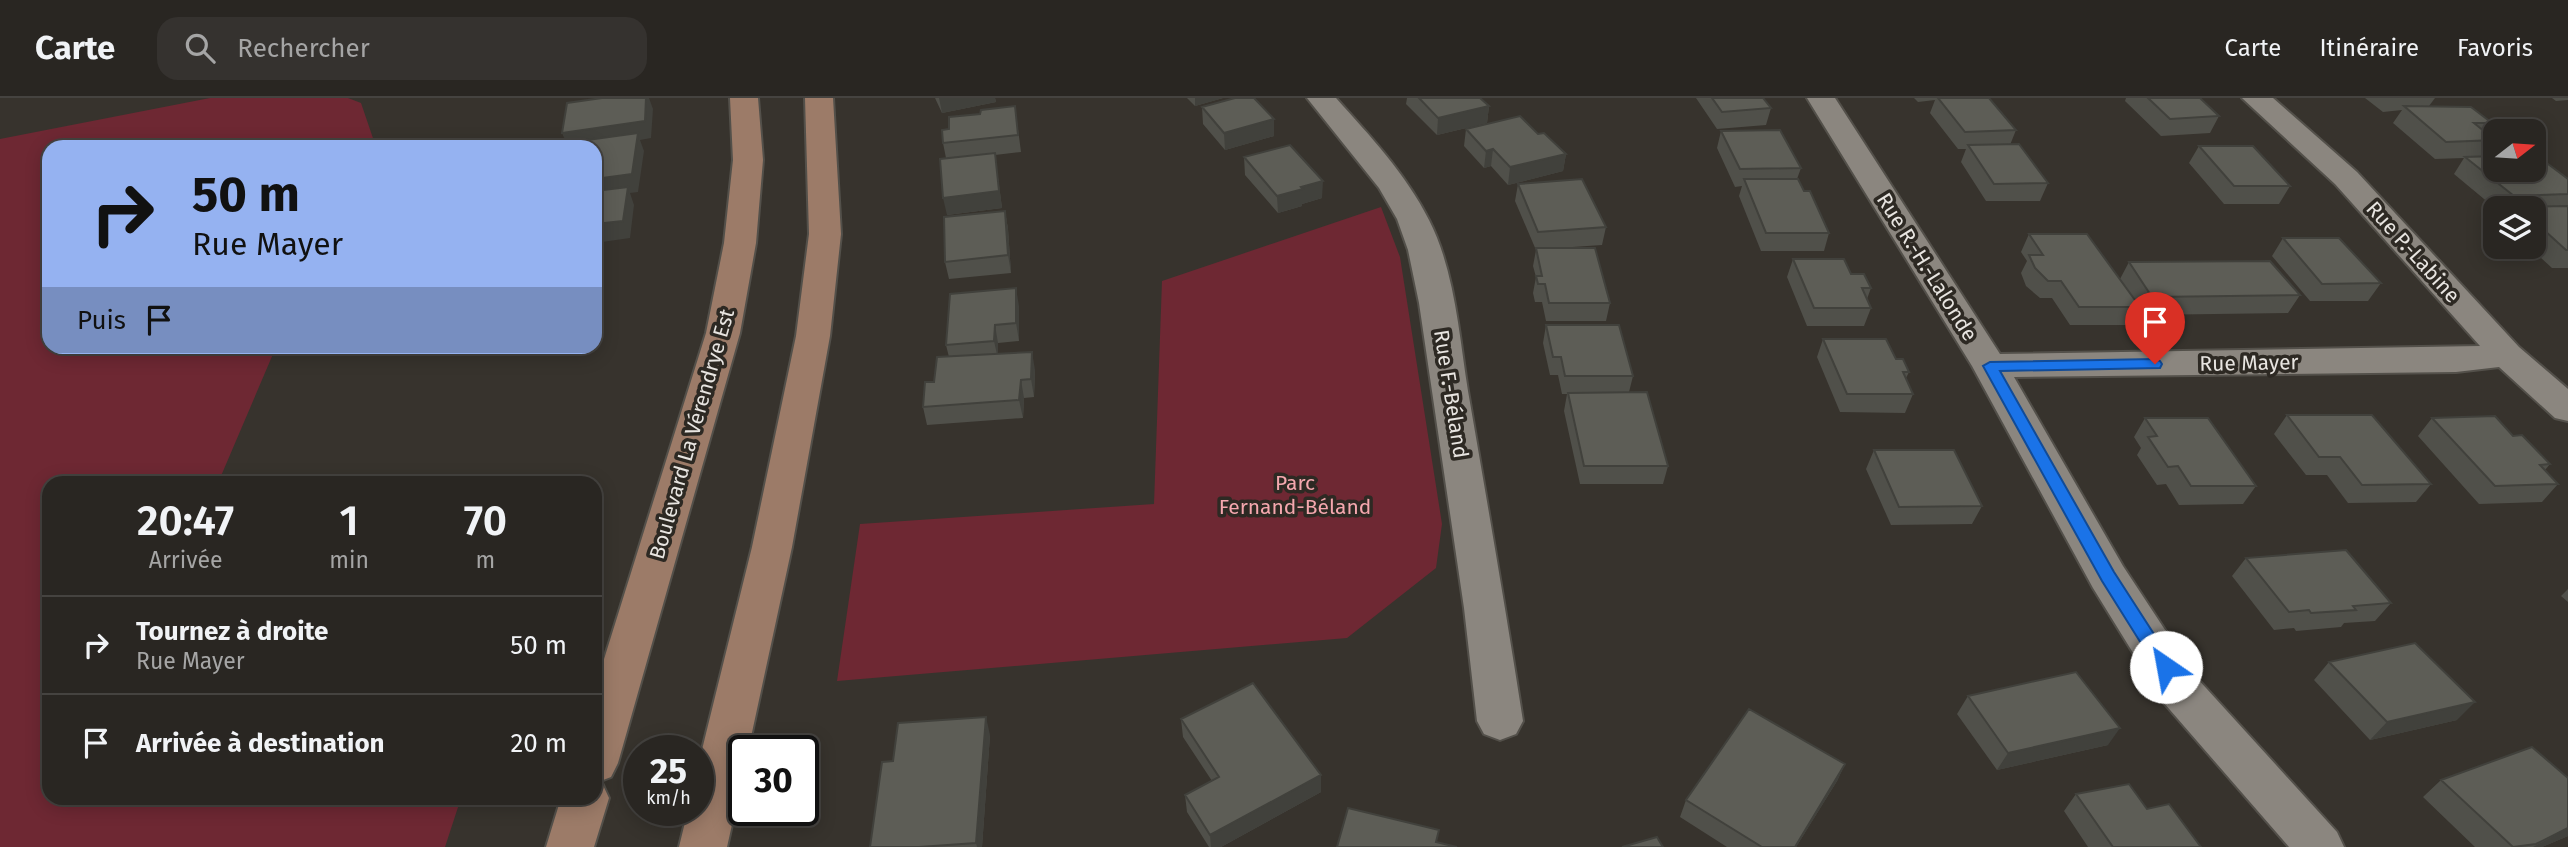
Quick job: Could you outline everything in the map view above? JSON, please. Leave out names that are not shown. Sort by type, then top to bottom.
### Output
[{"type":"main road","name":"Boulevard La Vérendrye Est","points":[[602,739],[723,333],[740,243],[748,160],[744,98]]},
{"type":"main road","points":[[703,847],[775,533],[813,336],[825,234],[819,98]]},
{"type":"main road","points":[[570,847],[582,805]]},
{"type":"street","name":"Rue F.-Béland","points":[[1321,98],[1398,194],[1414,221],[1426,256],[1481,582],[1500,722]]},
{"type":"street","name":"Rue R.-H.-Lalonde","points":[[1821,98],[1990,366],[2108,577],[2180,690],[2320,847]]},
{"type":"street","name":"Rue P.-Labine","points":[[2256,98],[2346,178],[2507,355],[2568,409]]},
{"type":"street","name":"Rue Mayer","points":[[1990,366],[2456,360],[2507,355]]},
{"type":"green space","points":[[210,98],[348,98],[361,103],[374,140],[42,140],[42,354],[273,354],[221,476],[42,476],[42,805],[459,805],[445,847],[0,847],[0,139]]},
{"type":"green space","name":"Parc Fernand-Béland","points":[[1381,207],[1400,257],[1442,524],[1436,568],[1347,638],[837,681],[860,524],[1154,504],[1162,281]]},
{"type":"building","points":[[602,98],[646,98],[645,121],[562,133],[567,103]]},
{"type":"building","points":[[1235,98],[1254,98],[1274,119],[1224,133],[1202,107]]},
{"type":"building","points":[[1419,98],[1480,98],[1489,106],[1438,118]]},
{"type":"building","points":[[1712,98],[1763,98],[1771,108],[1722,112]]},
{"type":"building","points":[[1938,98],[1989,98],[2016,130],[1965,132]]},
{"type":"building","points":[[2148,98],[2200,98],[2219,116],[2170,119]]},
{"type":"building","points":[[1015,106],[1018,135],[943,143],[942,130],[949,129],[949,117],[980,114],[981,110]]},
{"type":"building","points":[[2404,106],[2471,107],[2487,119],[2483,119],[2483,123],[2474,123],[2483,130],[2483,140],[2446,142]]},
{"type":"building","points":[[1520,116],[1538,134],[1544,133],[1566,154],[1510,167],[1493,149],[1486,151],[1466,129]]},
{"type":"building","points":[[1780,130],[1801,168],[1740,169],[1721,131]]},
{"type":"building","points":[[638,133],[632,174],[602,178],[602,140],[587,140]]},
{"type":"building","points":[[2019,144],[2048,183],[1994,184],[1968,145]]},
{"type":"building","points":[[1290,145],[1323,181],[1277,196],[1244,157]]},
{"type":"building","points":[[2199,146],[2253,146],[2290,186],[2234,186]]},
{"type":"building","points":[[995,153],[999,191],[943,198],[940,159]]},
{"type":"building","points":[[2483,156],[2483,171],[2465,157]]},
{"type":"building","points":[[2546,164],[2568,179],[2568,194],[2514,196],[2496,182],[2546,182]]},
{"type":"building","points":[[1582,179],[1606,227],[1538,232],[1518,184]]},
{"type":"building","points":[[1744,179],[1798,179],[1804,191],[1810,191],[1829,233],[1766,233]]},
{"type":"building","points":[[628,187],[623,221],[602,223],[602,190]]},
{"type":"building","points":[[2546,206],[2568,206],[2568,250],[2546,232]]},
{"type":"building","points":[[1005,211],[1008,255],[945,262],[944,217]]},
{"type":"building","points":[[2029,234],[2087,234],[2140,307],[2079,307],[2061,281],[2048,281],[2035,268],[2029,255],[2043,255]]},
{"type":"building","points":[[2283,238],[2339,238],[2381,283],[2322,284]]},
{"type":"building","points":[[1536,248],[1595,248],[1610,303],[1549,303],[1545,284],[1538,284],[1536,276],[1542,276]]},
{"type":"building","points":[[1793,259],[1844,259],[1851,274],[1864,274],[1871,288],[1862,288],[1871,308],[1814,308]]},
{"type":"building","points":[[2270,261],[2300,295],[2152,297],[2129,262]]},
{"type":"building","points":[[1016,288],[1016,323],[995,325],[994,341],[946,345],[950,294]]},
{"type":"building","points":[[1546,325],[1619,325],[1633,376],[1565,376],[1561,357],[1553,357]]},
{"type":"building","points":[[1823,339],[1886,339],[1896,359],[1903,359],[1909,372],[1903,372],[1913,394],[1847,394]]},
{"type":"building","points":[[1032,352],[1031,379],[1021,380],[1019,400],[923,407],[925,382],[934,382],[937,357]]},
{"type":"building","points":[[1647,392],[1668,466],[1584,466],[1568,393]]},
{"type":"building","points":[[2287,415],[2372,415],[2431,484],[2362,485],[2340,457],[2319,457]]},
{"type":"building","points":[[2495,416],[2513,436],[2522,435],[2550,464],[2540,465],[2558,484],[2495,486],[2432,418]]},
{"type":"building","points":[[2145,418],[2208,418],[2256,486],[2191,486],[2178,466],[2168,467],[2148,437],[2157,436]]},
{"type":"building","points":[[1874,450],[1954,450],[1982,506],[1899,507]]},
{"type":"building","points":[[2346,550],[2391,603],[2353,606],[2356,610],[2289,612],[2246,558]]},
{"type":"building","points":[[2415,643],[2475,702],[2387,722],[2329,662]]},
{"type":"building","points":[[2076,672],[2120,728],[2008,753],[1968,696]]},
{"type":"building","points":[[1253,683],[1321,775],[1210,835],[1185,795],[1219,777],[1181,719]]},
{"type":"building","points":[[1749,709],[1845,764],[1795,847],[1762,847],[1686,800]]},
{"type":"building","points":[[986,717],[976,843],[870,847],[882,762],[893,761],[898,723]]},
{"type":"building","points":[[2532,747],[2568,778],[2568,828],[2536,844],[2513,847],[2441,780]]},
{"type":"building","points":[[2129,784],[2147,809],[2169,804],[2201,847],[2113,847],[2076,794]]},
{"type":"building","points":[[1348,808],[1439,830],[1436,842],[1457,847],[1337,847]]},
{"type":"building","points":[[1657,837],[1663,847],[1622,847]]},
{"type":"route","points":[[2155,364],[1990,366],[2108,577],[2166,667]]}]
